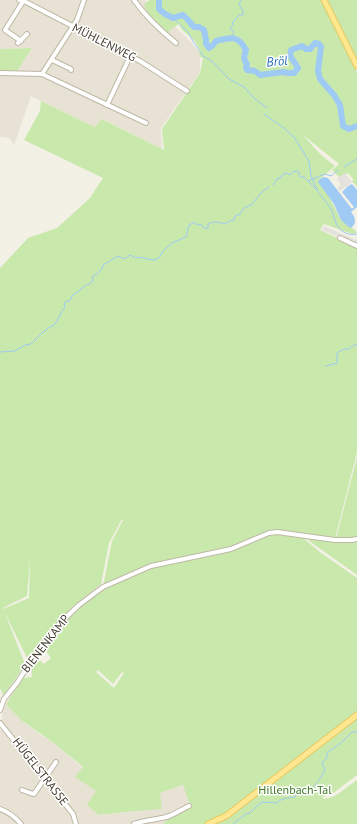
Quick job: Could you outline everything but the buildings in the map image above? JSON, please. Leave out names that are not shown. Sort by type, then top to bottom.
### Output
[{"type":"main road","points":[[324,0],[357,66]]},
{"type":"main road","points":[[208,824],[226,816],[357,716]]},
{"type":"street","points":[[5,30],[22,0]]},
{"type":"street","name":"MÜHLENWEG","points":[[22,0],[140,61],[187,91]]},
{"type":"street","points":[[42,74],[77,20],[84,0]]},
{"type":"street","points":[[134,0],[153,23],[176,43]]},
{"type":"street","points":[[0,29],[5,30],[19,42],[27,34]]},
{"type":"street","points":[[107,105],[130,56]]},
{"type":"street","points":[[52,60],[71,70]]},
{"type":"street","points":[[0,73],[42,74],[146,123]]},
{"type":"street","points":[[340,238],[357,246]]},
{"type":"street","name":"BIENENKAMP","points":[[0,710],[4,699],[59,624],[79,605],[103,587],[151,566],[231,549],[269,533],[276,532],[335,540],[357,539]]},
{"type":"street","points":[[0,719],[0,726]]},
{"type":"street","name":"HÜGELSTRASSE","points":[[0,723],[73,814],[76,824]]},
{"type":"street","points":[[22,790],[34,794],[56,762]]},
{"type":"street","points":[[134,824],[167,817],[189,806]]},
{"type":"street","points":[[0,809],[6,811],[21,824]]},
{"type":"shaded area","points":[[0,0],[144,0],[158,11],[189,40],[200,53],[200,72],[161,128],[162,149],[103,119],[95,127],[31,96],[14,145],[9,138],[0,137],[0,71],[17,71],[32,48],[0,49]]},
{"type":"shaded area","points":[[345,173],[352,182],[340,191],[337,188],[341,185],[337,179]]},
{"type":"shaded area","points":[[324,226],[356,240],[357,238],[357,245],[322,230]]},
{"type":"shaded area","points":[[6,704],[21,720],[55,744],[83,768],[96,791],[99,815],[161,809],[160,793],[184,785],[191,808],[168,819],[163,824],[0,824],[0,732],[2,712]]},
{"type":"green space","points":[[149,0],[321,0],[357,72],[357,187],[352,181],[354,180],[348,173],[340,178],[332,170],[339,164],[303,135],[320,154],[335,166],[319,180],[341,220],[357,232],[352,234],[324,224],[320,230],[357,247],[357,452],[335,539],[277,531],[231,548],[152,565],[103,586],[112,541],[123,520],[122,519],[109,543],[101,584],[73,606],[53,627],[48,636],[28,660],[4,611],[25,664],[3,695],[0,688],[0,268],[28,238],[57,228],[90,198],[103,178],[24,140],[40,111],[41,101],[95,127],[102,119],[164,150],[162,129],[200,73],[203,58],[200,57],[200,51],[194,40],[182,30],[179,24],[166,33],[149,16],[144,5]],"holes":[[[30,559],[29,598],[3,609],[27,596]]]},
{"type":"green space","points":[[326,0],[357,0],[357,61]]},
{"type":"green space","points":[[32,48],[17,71],[0,71],[0,49]]},
{"type":"green space","points":[[357,457],[357,537],[336,539]]},
{"type":"green space","name":"Hillenbach-Tal","points":[[270,534],[297,536],[303,538],[321,553],[357,578],[357,775],[332,794],[322,797],[324,799],[335,796],[357,780],[357,824],[163,824],[168,819],[191,808],[183,785],[160,793],[162,809],[99,815],[87,805],[96,791],[75,777],[83,767],[55,744],[21,720],[6,704],[23,678],[32,677],[31,668],[37,658],[44,664],[51,658],[44,648],[61,627],[77,609],[105,587],[153,567],[231,551]],"holes":[[[98,670],[113,684],[122,672],[124,673],[114,688],[96,672]]]},
{"type":"green space","points":[[305,537],[357,540],[357,575],[312,543]]},
{"type":"water","points":[[323,177],[328,178],[352,209],[354,207],[342,192],[352,184],[357,190],[357,207],[351,212],[355,219],[355,223],[352,227],[350,228],[341,220],[334,204],[318,182]]},
{"type":"waterway","name":"Bröl","points":[[159,0],[159,9],[165,14],[173,18],[183,15],[194,27],[199,27],[204,30],[206,44],[209,48],[216,41],[230,38],[234,38],[240,42],[246,50],[244,57],[247,64],[247,70],[255,71],[260,75],[283,72],[294,73],[298,68],[290,56],[291,50],[302,46],[306,49],[310,49],[315,43],[319,44],[321,47],[318,71],[320,79],[334,95],[340,105],[343,126],[349,129],[357,126]]},
{"type":"waterway","points":[[230,38],[234,32],[230,29],[234,25],[232,23],[239,15],[243,15],[239,4],[242,0]]},
{"type":"waterway","points":[[173,18],[188,32],[203,56],[212,61],[229,79],[244,87],[255,99],[267,108]]},
{"type":"waterway","points":[[264,114],[294,137],[309,161],[311,176],[318,192]]},
{"type":"waterway","points":[[344,167],[357,159]]},
{"type":"waterway","points":[[273,185],[278,178],[281,178],[282,175],[287,173],[290,175],[293,172],[299,172],[300,177],[304,177],[308,181],[325,174],[331,176],[338,170]]},
{"type":"waterway","points":[[308,181],[317,190]]},
{"type":"waterway","points":[[0,352],[15,351],[25,345],[31,344],[43,332],[54,325],[65,307],[64,304],[66,301],[69,301],[72,296],[93,281],[92,277],[102,269],[103,265],[118,256],[126,258],[130,255],[136,258],[138,257],[154,260],[159,258],[163,251],[172,243],[186,237],[189,225],[195,222],[197,225],[200,224],[206,229],[210,223],[216,222],[225,224],[234,220],[236,215],[239,215],[244,208],[251,205],[263,191],[269,187]]},
{"type":"waterway","points":[[319,193],[331,208],[335,222],[340,229],[347,234],[357,234]]},
{"type":"waterway","points":[[326,366],[337,363],[337,353],[357,345]]},
{"type":"waterway","points":[[233,824],[246,814],[250,813],[262,802],[277,803],[283,799],[295,797],[297,794],[307,792],[317,783],[325,770],[322,762],[327,758],[327,753],[341,743],[352,732],[357,732]]}]
